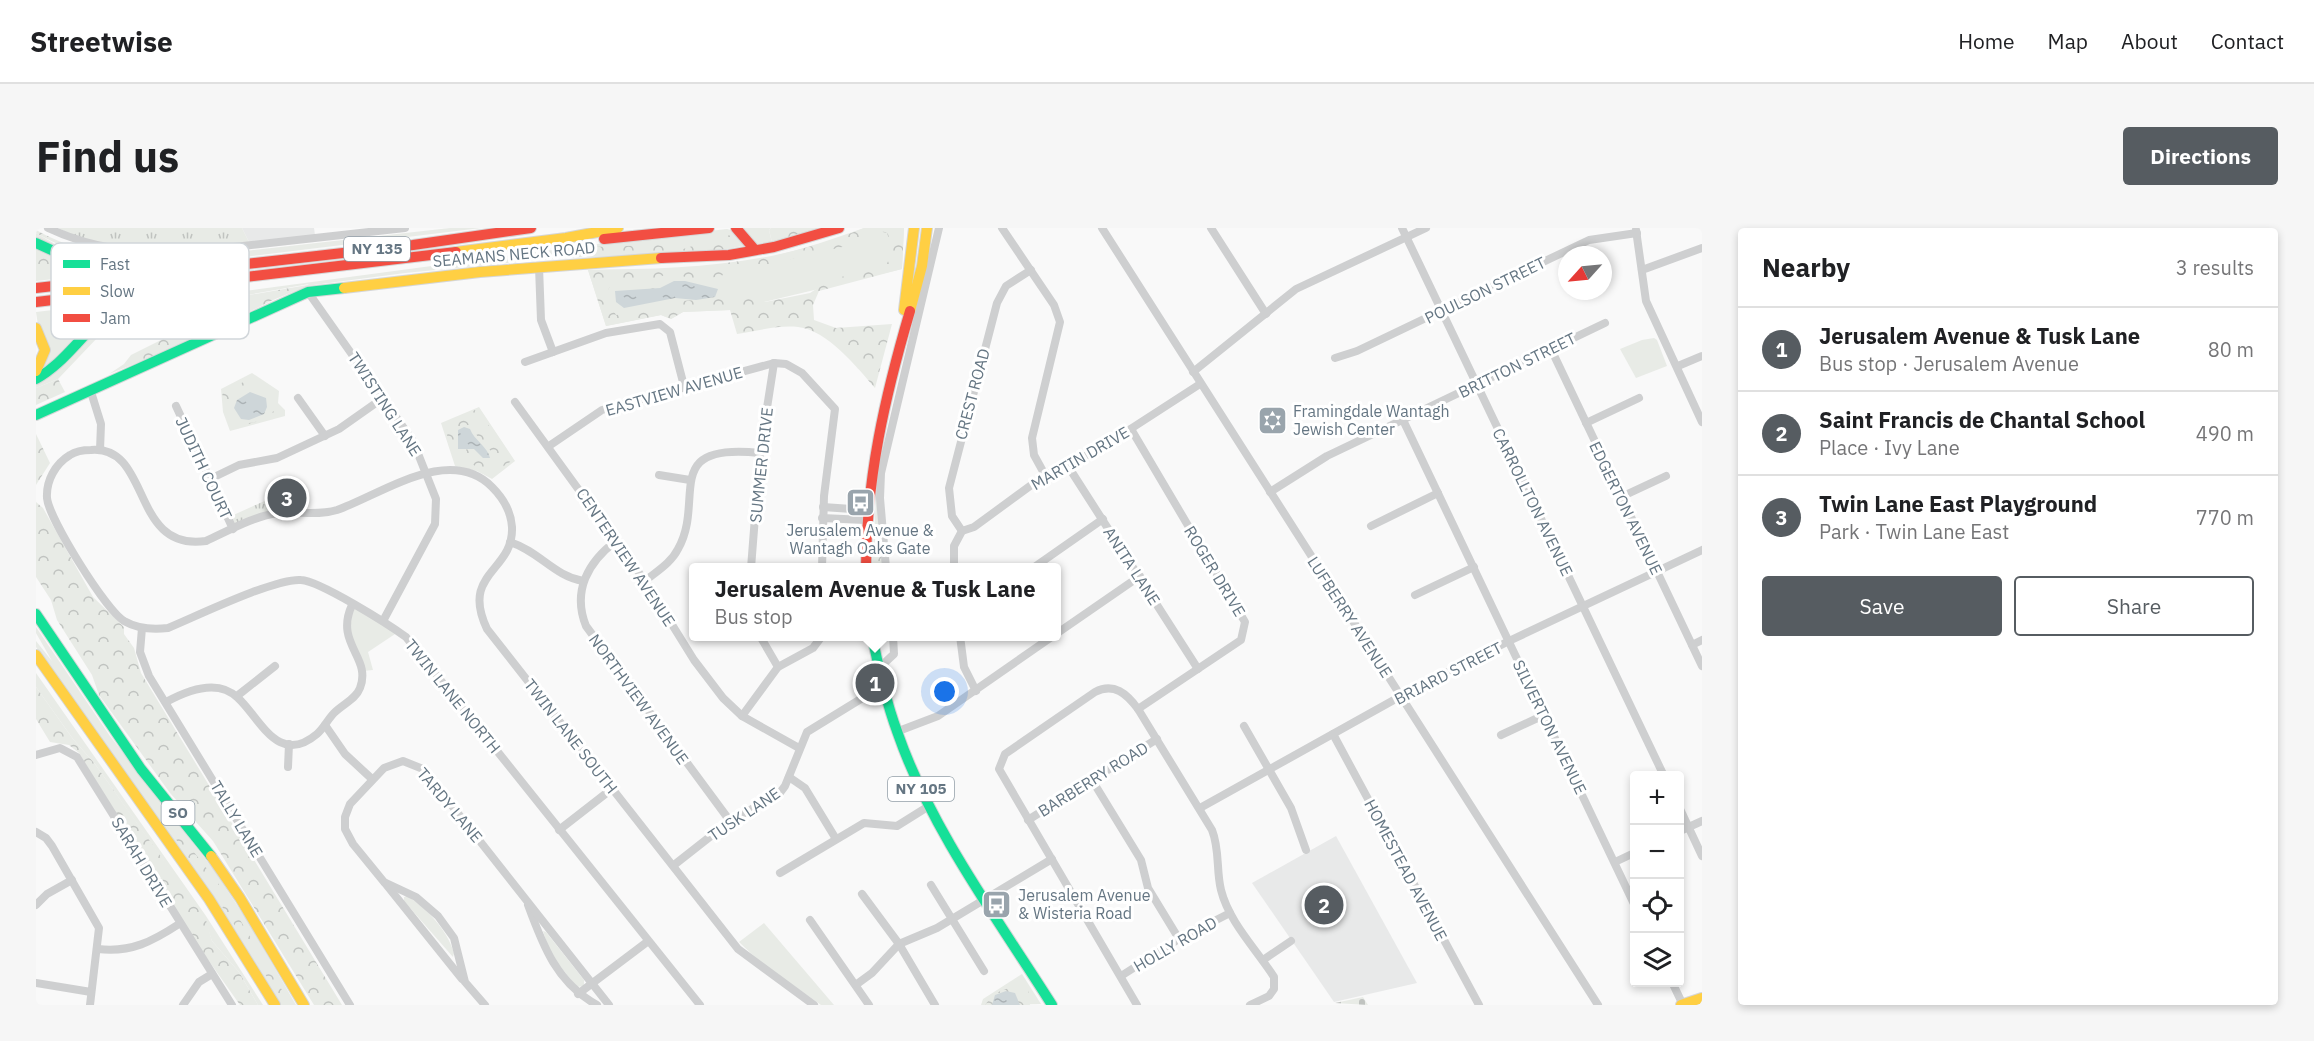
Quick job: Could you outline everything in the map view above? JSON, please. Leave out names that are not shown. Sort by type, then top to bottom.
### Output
[{"type":"main road","name":"NY 135","points":[[249,264],[413,245],[531,228]]},
{"type":"main road","name":"NY 135","points":[[249,277],[566,238],[618,228]]},
{"type":"main road","points":[[566,238],[587,240],[709,228]]},
{"type":"main road","points":[[736,228],[743,232],[755,250]]},
{"type":"main road","name":"SEAMANS NECK ROAD","points":[[249,319],[308,292],[395,280],[539,267],[611,261],[686,259],[755,250],[839,228]]},
{"type":"main road","points":[[866,563],[866,515],[873,453],[896,380],[895,364],[909,278],[914,228]]},
{"type":"main road","points":[[895,364],[925,274],[927,228]]},
{"type":"main road","points":[[36,243],[51,250]]},
{"type":"main road","name":"NY 135","points":[[36,288],[51,286]]},
{"type":"main road","name":"NY 135","points":[[36,302],[51,300]]},
{"type":"main road","points":[[36,328],[46,347],[43,362],[36,371]]},
{"type":"main road","points":[[36,380],[55,368],[83,339]]},
{"type":"main road","name":"SEAMANS NECK ROAD","points":[[36,415],[206,339]]},
{"type":"main road","name":"SO","points":[[36,614],[105,718],[207,850],[240,898],[304,1005]]},
{"type":"main road","name":"NY 105","points":[[873,641],[883,692],[896,732],[929,806],[1052,1005]]},
{"type":"main road","name":"SO","points":[[36,655],[209,899],[275,1005]]},
{"type":"main road","points":[[1682,1005],[1702,998]]},
{"type":"street","points":[[48,228],[89,243]]},
{"type":"street","points":[[249,245],[369,230],[405,228]]},
{"type":"street","points":[[886,563],[880,488],[896,380],[939,228]]},
{"type":"street","points":[[1002,228],[1054,305],[1060,322],[1032,438],[1034,455],[1045,475]]},
{"type":"street","name":"LUFBERRY AVENUE","points":[[1102,228],[1598,1005]]},
{"type":"street","points":[[1211,228],[1266,314]]},
{"type":"street","name":"CARROLLTON AVENUE","points":[[1402,228],[1662,771]]},
{"type":"street","points":[[1193,372],[1296,290],[1426,228]]},
{"type":"street","points":[[1636,230],[1646,301],[1702,422]]},
{"type":"street","name":"POULSON STREET","points":[[1335,358],[1357,351],[1589,240],[1636,230]]},
{"type":"street","points":[[1642,270],[1702,248]]},
{"type":"street","points":[[539,267],[541,320],[553,352]]},
{"type":"street","name":"CREST ROAD","points":[[962,531],[952,516],[949,500],[954,462],[997,303],[1006,286],[1030,270]]},
{"type":"street","name":"TWISTING LANE","points":[[308,292],[413,441],[428,473],[436,499],[435,524],[383,621]]},
{"type":"street","name":"BRITTON STREET","points":[[1270,492],[1327,456],[1605,323]]},
{"type":"street","points":[[525,362],[606,333],[660,324],[670,332],[684,387]]},
{"type":"street","name":"EDGERTON AVENUE","points":[[1551,349],[1702,666]]},
{"type":"street","points":[[1678,366],[1702,356]]},
{"type":"street","points":[[774,363],[786,364],[802,373],[835,409],[822,518],[822,563]]},
{"type":"street","name":"EASTVIEW AVENUE","points":[[549,446],[602,410],[774,363]]},
{"type":"street","name":"SUMMER DRIVE","points":[[751,563],[760,453],[774,363]]},
{"type":"street","name":"MARTIN DRIVE","points":[[962,531],[974,526],[1045,475],[1066,463],[1098,450],[1200,384]]},
{"type":"street","points":[[91,392],[101,424],[100,450]]},
{"type":"street","points":[[298,398],[325,436]]},
{"type":"street","points":[[210,478],[239,465],[277,458],[325,436],[383,398]]},
{"type":"street","points":[[1586,423],[1639,398]]},
{"type":"street","name":"CENTERVIEW AVENUE","points":[[515,402],[645,581],[694,660],[723,698],[742,716],[799,748]]},
{"type":"street","name":"JUDITH COURT","points":[[176,406],[233,529]]},
{"type":"street","name":"SILVERTON AVENUE","points":[[1403,420],[1630,894]]},
{"type":"street","name":"ROGER DRIVE","points":[[1131,429],[1245,622],[1241,640],[1138,709]]},
{"type":"street","points":[[142,628],[123,621],[104,602],[56,521],[47,500],[50,479],[62,462],[80,451],[100,450],[110,453],[124,463],[152,517],[164,532],[182,540],[195,542],[278,513],[334,511],[428,473],[449,469],[462,470],[487,482],[509,510],[512,526],[510,542],[537,553],[570,579],[583,581]]},
{"type":"street","points":[[645,581],[671,560],[680,548],[685,530],[690,480],[703,461],[717,453],[731,451],[760,453]]},
{"type":"street","name":"ANITA LANE","points":[[1066,463],[1198,669]]},
{"type":"street","points":[[659,475],[690,480]]},
{"type":"street","points":[[1621,497],[1666,476]]},
{"type":"street","points":[[1371,526],[1438,493]]},
{"type":"street","points":[[823,507],[866,515]]},
{"type":"street","points":[[822,518],[866,515]]},
{"type":"street","points":[[1039,563],[1102,519]]},
{"type":"street","points":[[954,563],[954,546],[962,531]]},
{"type":"street","name":"NORTHVIEW AVENUE","points":[[616,541],[595,559],[583,581],[581,609],[591,636],[730,821]]},
{"type":"street","name":"TWIN LANE SOUTH","points":[[510,542],[504,556],[482,584],[478,599],[482,619],[487,629],[738,949],[756,965],[814,1005]]},
{"type":"street","name":"BRIARD STREET","points":[[1200,808],[1401,696],[1509,641],[1702,550]]},
{"type":"street","points":[[1415,595],[1474,567]]},
{"type":"street","points":[[1061,631],[1140,576]]},
{"type":"street","name":"TWIN LANE NORTH","points":[[142,628],[153,630],[168,628],[290,580],[304,580],[318,585],[383,621],[406,637],[421,653],[647,942],[700,1005]]},
{"type":"street","points":[[166,702],[200,687],[218,689],[237,696],[264,733],[277,741],[290,744],[299,743],[315,735],[333,714],[355,696],[363,680],[361,665],[346,630],[346,621],[352,605]]},
{"type":"street","name":"TALLY LANE","points":[[142,628],[140,642],[143,664],[350,1005]]},
{"type":"street","points":[[1692,645],[1702,640]]},
{"type":"street","points":[[763,641],[778,667]]},
{"type":"street","points":[[742,716],[778,667],[813,648],[818,641]]},
{"type":"street","points":[[878,669],[894,654],[893,641]]},
{"type":"street","points":[[961,641],[964,667],[976,691]]},
{"type":"street","points":[[896,732],[938,716],[1047,641]]},
{"type":"street","points":[[237,696],[275,666]]},
{"type":"street","points":[[1137,1005],[1000,775],[1000,764],[1005,754],[1100,689],[1110,688],[1123,692],[1138,709],[1200,808],[1216,839],[1220,888],[1230,913],[1274,976],[1274,989],[1269,996],[1252,1005]]},
{"type":"street","name":"TUSK LANE","points":[[674,866],[730,821],[779,794],[789,777],[807,732],[864,697],[883,692]]},
{"type":"street","points":[[1501,735],[1544,715]]},
{"type":"street","points":[[325,725],[345,754],[372,779]]},
{"type":"street","points":[[1244,726],[1296,817],[1306,850]]},
{"type":"street","name":"HOMESTEAD AVENUE","points":[[1333,734],[1479,1005]]},
{"type":"street","name":"BARBERRY ROAD","points":[[1028,820],[1157,739]]},
{"type":"street","points":[[288,767],[290,744]]},
{"type":"street","name":"SARAH DRIVE","points":[[36,755],[60,748],[77,757],[179,924],[232,1005]]},
{"type":"street","name":"TARDY LANE","points":[[485,1005],[353,844],[345,829],[345,817],[350,804],[384,768],[403,761],[423,769],[609,1005]]},
{"type":"street","points":[[789,777],[805,788],[836,839]]},
{"type":"street","points":[[1092,780],[1141,860],[1148,888],[1179,939]]},
{"type":"street","points":[[559,830],[613,788]]},
{"type":"street","points":[[780,873],[864,824],[897,826],[929,806]]},
{"type":"street","points":[[1684,818],[1702,856]]},
{"type":"street","points":[[1684,829],[1702,820]]},
{"type":"street","points":[[36,832],[46,838],[97,921],[99,949],[90,1005]]},
{"type":"street","points":[[1615,862],[1630,855]]},
{"type":"street","points":[[857,984],[872,973],[899,944],[952,919],[1052,859]]},
{"type":"street","points":[[36,905],[47,894],[72,880]]},
{"type":"street","name":"TARDY LANE","points":[[384,882],[416,897],[438,916],[454,938],[465,982]]},
{"type":"street","points":[[931,885],[984,971]]},
{"type":"street","points":[[862,894],[899,944],[935,1005]]},
{"type":"street","name":"TARDY LANE","points":[[526,898],[545,951],[578,994],[597,1005]]},
{"type":"street","name":"HOLLY ROAD","points":[[1121,976],[1179,939],[1230,913]]},
{"type":"street","points":[[810,920],[827,949],[857,984],[869,1005]]},
{"type":"street","points":[[99,949],[114,951],[143,945],[179,924]]},
{"type":"street","points":[[1263,960],[1291,941]]},
{"type":"street","points":[[578,994],[647,942]]},
{"type":"street","points":[[183,1005],[199,982],[212,974]]},
{"type":"street","points":[[36,983],[91,992]]},
{"type":"street","points":[[1674,987],[1682,1005]]},
{"type":"shaded area","points":[[242,228],[314,228],[315,235],[249,242]]},
{"type":"shaded area","points":[[1336,836],[1417,983],[1334,1002],[1252,883]]},
{"type":"green space","points":[[58,228],[242,228],[249,242],[104,243]]},
{"type":"green space","points":[[450,228],[481,228],[249,256],[249,251]]},
{"type":"green space","points":[[743,228],[771,228],[769,230],[772,242],[756,244]]},
{"type":"green space","points":[[771,228],[822,228],[772,242],[769,230]]},
{"type":"green space","points":[[864,228],[904,228],[902,269],[731,310],[683,312],[671,319],[661,315],[606,326],[588,270],[680,269],[735,264],[768,258]]},
{"type":"green space","points":[[864,228],[904,228],[902,269],[819,291],[813,305],[814,320],[836,328],[892,324],[875,388],[841,351],[820,335],[798,327],[737,334],[730,310],[683,312],[671,319],[661,315],[606,326],[588,270],[728,263],[762,258],[830,241]],"holes":[[[875,230],[887,233],[891,249],[886,265],[830,280],[810,293],[765,302],[747,297],[682,301],[668,309],[648,309],[616,315],[605,295],[613,281],[649,283],[666,274],[676,274],[698,281],[859,243]]]},
{"type":"green space","points":[[727,229],[737,232],[744,246],[689,254],[558,258],[405,273],[306,286],[309,284],[249,295],[249,290]]},
{"type":"green space","points":[[36,230],[64,243],[56,243],[36,233]]},
{"type":"green space","points":[[36,233],[53,243],[36,238]]},
{"type":"green space","points":[[717,233],[729,235],[736,243],[734,248],[689,254],[537,258],[591,247],[657,245],[680,250],[699,244]]},
{"type":"green space","points":[[36,247],[51,255],[51,279],[36,281]]},
{"type":"green space","points":[[36,254],[51,260],[51,269],[36,269]]},
{"type":"green space","points":[[313,284],[249,312],[249,295]]},
{"type":"green space","points":[[51,310],[51,339],[83,339],[45,371],[36,312]]},
{"type":"green space","points":[[1654,338],[1657,340],[1667,366],[1636,378],[1620,349]]},
{"type":"green space","points":[[87,339],[96,339],[58,379],[36,388],[36,383]]},
{"type":"green space","points":[[163,339],[195,339],[109,374],[124,364],[131,355]]},
{"type":"green space","points":[[252,373],[279,391],[278,403],[285,410],[285,416],[230,431],[223,412],[221,389]]},
{"type":"green space","points":[[58,379],[65,392],[36,405],[36,388]]},
{"type":"green space","points":[[250,379],[271,392],[242,388],[233,395],[233,419],[244,423],[255,422],[275,410],[282,415],[234,428],[226,416],[222,392]]},
{"type":"green space","points":[[479,407],[515,461],[492,479],[477,471],[455,466],[441,423]]},
{"type":"green space","points":[[475,410],[479,411],[511,459],[491,474],[464,460],[461,455],[467,449],[472,450],[484,463],[491,458],[491,451],[479,439],[471,425],[464,425],[458,431],[454,456],[448,439],[449,422]]},
{"type":"green space","points":[[36,434],[50,463],[36,485]]},
{"type":"green space","points":[[877,483],[883,563],[872,563]]},
{"type":"green space","points":[[302,484],[303,511],[280,511],[234,528],[229,517]]},
{"type":"green space","points":[[36,502],[43,508],[93,597],[124,627],[124,634],[134,648],[141,673],[342,1005],[314,1005],[213,841],[170,793],[99,695],[92,675],[57,620],[51,600],[36,577]]},
{"type":"green space","points":[[353,606],[398,632],[368,652],[373,670],[363,671],[349,640]]},
{"type":"green space","points":[[36,627],[110,736],[213,869],[249,923],[296,1005],[280,1005],[36,647],[36,641],[52,661],[36,633]]},
{"type":"green space","points":[[36,673],[206,916],[263,1005],[258,1005],[239,972],[212,941],[205,920],[95,764],[73,739],[36,687]]},
{"type":"green space","points":[[36,687],[73,739],[95,764],[206,920],[212,941],[239,972],[258,1005],[240,1005],[199,947],[79,753],[69,745],[50,742],[36,719]]},
{"type":"green space","points":[[145,794],[151,797],[218,883],[291,1005],[284,1005],[238,930]]},
{"type":"green space","points":[[407,896],[429,913],[441,928],[451,944],[453,957],[404,901],[404,897]]},
{"type":"green space","points":[[764,923],[834,1005],[821,1005],[759,961],[739,942]]},
{"type":"green space","points":[[543,931],[584,980],[584,986],[577,987],[551,955]]},
{"type":"green space","points":[[1022,974],[1041,1004],[981,1005],[983,999]]},
{"type":"green space","points":[[1022,985],[1028,988],[1030,1005],[985,1005],[1001,991]]},
{"type":"green space","points":[[1363,997],[1368,1005],[1335,1003]]},
{"type":"water","points":[[674,281],[685,281],[718,289],[715,297],[696,300],[675,298],[624,308],[616,302],[615,291],[660,288]]},
{"type":"water","points":[[250,392],[266,398],[267,407],[264,414],[249,420],[241,419],[234,408],[237,400]]},
{"type":"water","points":[[464,427],[470,429],[487,450],[490,458],[483,458],[474,449],[458,449],[458,430]]},
{"type":"water","points":[[1006,991],[1015,993],[1020,1005],[992,1005],[995,995]]},
{"type":"traffic: fast","points":[[36,243],[51,250]]},
{"type":"traffic: fast","points":[[249,319],[308,292],[344,288]]},
{"type":"traffic: fast","points":[[36,379],[62,359],[81,339]]},
{"type":"traffic: fast","points":[[36,415],[204,339]]},
{"type":"traffic: fast","points":[[36,614],[141,769],[211,856]]},
{"type":"traffic: fast","points":[[873,641],[894,722],[912,770],[929,805],[967,873],[1052,1005]]},
{"type":"traffic: slow","points":[[456,252],[566,238],[618,228]]},
{"type":"traffic: slow","points":[[904,310],[914,228]]},
{"type":"traffic: slow","points":[[910,311],[922,266],[927,228]]},
{"type":"traffic: slow","points":[[344,288],[480,272],[661,258]]},
{"type":"traffic: slow","points":[[36,328],[45,350],[36,371]]},
{"type":"traffic: slow","points":[[36,655],[209,899],[275,1005]]},
{"type":"traffic: slow","points":[[211,856],[240,898],[304,1005]]},
{"type":"traffic: slow","points":[[1681,1005],[1702,998]]},
{"type":"traffic: jam","points":[[249,264],[413,245],[531,228]]},
{"type":"traffic: jam","points":[[604,239],[709,228]]},
{"type":"traffic: jam","points":[[736,228],[755,250]]},
{"type":"traffic: jam","points":[[661,258],[729,255],[774,247],[839,228]]},
{"type":"traffic: jam","points":[[249,277],[456,252]]},
{"type":"traffic: jam","points":[[36,288],[51,286]]},
{"type":"traffic: jam","points":[[36,302],[51,300]]},
{"type":"traffic: jam","points":[[866,563],[873,470],[885,406],[910,311]]},
{"type":"place","name":"Framingdale Wantagh Jewish Center","points":[[1272,420]]},
{"type":"place","name":"Twin Lane East Playground","points":[[287,498]]},
{"type":"place","name":"Jerusalem Avenue & Wantagh Oaks Gate","points":[[860,502]]},
{"type":"place","name":"Jerusalem Avenue & Tusk Lane","points":[[875,683]]},
{"type":"place","name":"Jerusalem Avenue & Wisteria Road","points":[[997,904]]},
{"type":"place","name":"Saint Francis de Chantal School","points":[[1324,905]]}]
